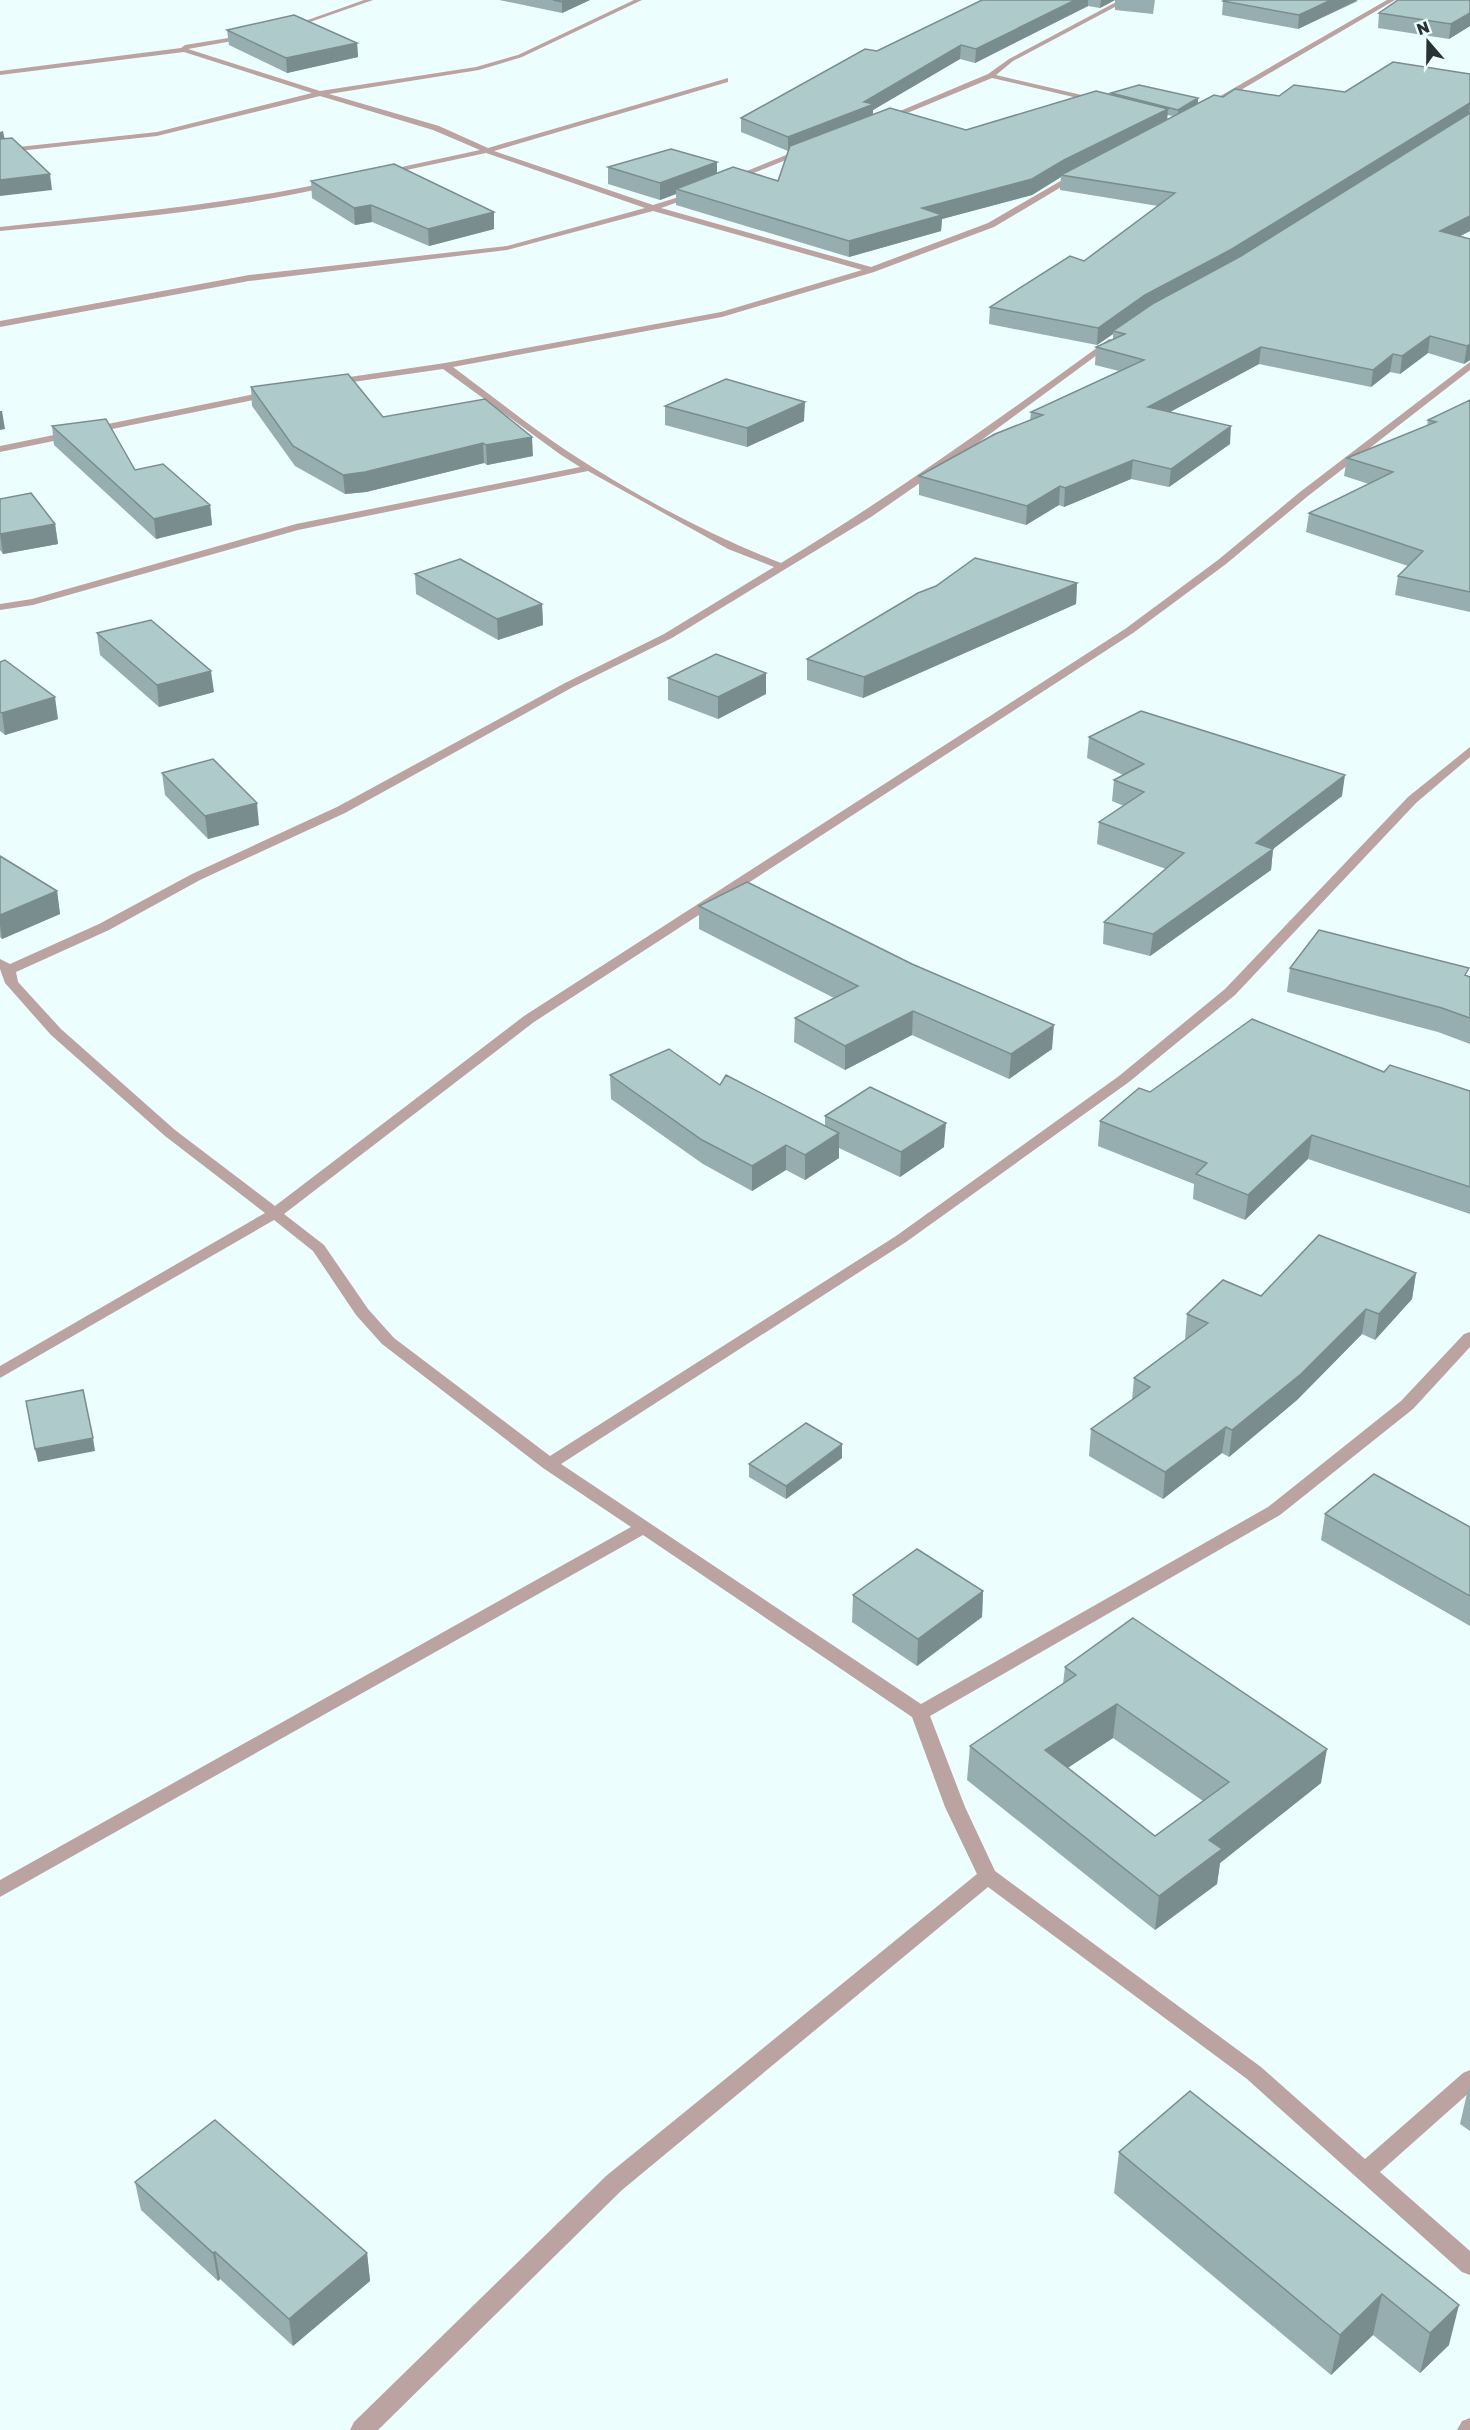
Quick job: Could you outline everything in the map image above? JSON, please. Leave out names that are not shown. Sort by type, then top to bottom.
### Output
[{"type":"street","points":[[285,29],[370,0]]},
{"type":"street","points":[[0,151],[157,134],[322,93],[477,69],[520,56],[639,0]]},
{"type":"street","points":[[881,121],[991,76],[1011,60],[1125,0]]},
{"type":"street","points":[[1213,103],[1392,0]]},
{"type":"street","points":[[184,50],[185,47],[253,37]]},
{"type":"street","points":[[0,73],[184,50],[250,73],[436,128],[488,151],[653,208],[871,270]]},
{"type":"street","points":[[991,76],[1102,103]]},
{"type":"street","points":[[372,176],[488,151],[725,80]]},
{"type":"street","points":[[722,182],[817,146]]},
{"type":"street","points":[[318,384],[445,366],[722,314],[871,270],[991,225],[1087,169]]},
{"type":"street","points":[[0,229],[164,211],[279,195],[337,183]]},
{"type":"street","points":[[0,324],[249,278],[507,248],[583,229],[653,208],[702,190]]},
{"type":"street","points":[[1121,334],[976,440],[867,515],[668,636],[569,685],[341,810],[196,877],[104,927],[5,966],[12,982],[56,1032],[170,1132],[319,1248],[362,1312],[388,1341],[549,1464],[920,1713],[955,1808],[988,1876],[1254,2073],[1470,2265]]},
{"type":"street","points":[[0,1373],[274,1214],[529,1019],[1129,631],[1222,562],[1304,494],[1470,365]]},
{"type":"street","points":[[445,366],[588,468],[732,546],[783,567]]},
{"type":"street","points":[[0,449],[284,391]]},
{"type":"street","points":[[0,607],[33,602],[296,527],[588,468]]},
{"type":"street","points":[[549,1464],[901,1239],[1124,1079],[1230,992],[1412,800],[1470,751]]},
{"type":"street","points":[[920,1713],[1274,1511],[1407,1405],[1470,1337]]},
{"type":"street","points":[[0,1889],[643,1528]]},
{"type":"street","points":[[362,2430],[614,2183],[988,1876]]},
{"type":"street","points":[[1365,2172],[1470,2079]]},
{"type":"building","points":[[982,0],[1075,0],[976,49],[961,45],[864,102],[874,104],[788,137],[741,118],[865,49],[877,51]]},
{"type":"building","points":[[1331,0],[1299,15],[1223,1]]},
{"type":"building","points":[[1398,0],[1470,0],[1470,13],[1451,24],[1379,13]]},
{"type":"building","points":[[294,15],[357,43],[286,58],[227,30]]},
{"type":"building","points":[[1393,62],[1470,74],[1470,103],[1232,249],[1145,295],[1098,328],[990,307],[1070,256],[1084,261],[1175,193],[1061,175],[1214,95],[1223,97],[1235,89],[1279,96],[1294,85],[1345,92]]},
{"type":"building","points":[[1139,85],[1198,98],[1178,110],[1111,93]]},
{"type":"building","points":[[1096,91],[1168,109],[1064,160],[1032,179],[922,208],[942,215],[849,241],[676,189],[733,167],[778,181],[790,146],[890,108],[966,130]]},
{"type":"building","points":[[1470,113],[1470,216],[1440,231],[1470,239],[1470,344],[1467,346],[1430,336],[1402,356],[1393,354],[1373,370],[1261,347],[1148,407],[1231,426],[1171,469],[1133,460],[1065,488],[1060,486],[1027,506],[919,476],[995,434],[1043,415],[1031,412],[1144,360],[1096,347],[1125,334],[1113,331],[1154,303],[1241,256]]},
{"type":"building","points":[[12,138],[50,174],[0,180],[0,139]]},
{"type":"building","points":[[671,149],[717,162],[660,183],[608,167]]},
{"type":"building","points":[[394,164],[494,212],[428,229],[371,205],[354,208],[311,181]]},
{"type":"building","points":[[348,374],[383,417],[485,399],[532,437],[486,445],[483,443],[365,472],[343,475],[293,446],[251,387]]},
{"type":"building","points":[[726,379],[805,402],[747,428],[665,406]]},
{"type":"building","points":[[1470,400],[1470,592],[1398,576],[1423,551],[1309,513],[1393,472],[1347,458],[1436,422],[1428,420]]},
{"type":"building","points":[[106,419],[135,470],[163,464],[210,505],[154,519],[52,426]]},
{"type":"building","points":[[31,493],[55,524],[0,534],[0,499]]},
{"type":"building","points":[[975,558],[1077,583],[864,677],[807,659],[918,593],[936,586]]},
{"type":"building","points":[[460,559],[542,604],[497,619],[415,574]]},
{"type":"building","points":[[151,620],[211,671],[157,685],[97,633]]},
{"type":"building","points":[[716,654],[766,673],[718,697],[668,678]]},
{"type":"building","points":[[5,660],[55,697],[0,712],[0,662]]},
{"type":"building","points":[[1141,711],[1345,775],[1256,843],[1273,849],[1153,934],[1104,922],[1184,853],[1099,822],[1144,792],[1114,780],[1144,764],[1089,737]]},
{"type":"building","points":[[213,759],[257,803],[205,816],[162,773]]},
{"type":"building","points":[[0,856],[57,891],[0,915]]},
{"type":"building","points":[[747,882],[912,964],[1054,1025],[1011,1054],[913,1011],[845,1046],[795,1018],[858,986],[699,906]]},
{"type":"building","points":[[1319,930],[1469,968],[1465,975],[1470,977],[1470,1018],[1442,1008],[1290,968]]},
{"type":"building","points":[[1252,1019],[1384,1072],[1390,1065],[1470,1091],[1470,1187],[1312,1135],[1248,1195],[1196,1174],[1207,1163],[1100,1121],[1139,1088],[1150,1092]]},
{"type":"building","points":[[669,1049],[720,1085],[726,1075],[839,1133],[805,1155],[786,1145],[752,1166],[702,1140],[610,1075]]},
{"type":"building","points":[[870,1087],[946,1123],[901,1152],[825,1116]]},
{"type":"building","points":[[1319,1235],[1416,1273],[1379,1314],[1366,1309],[1301,1374],[1232,1430],[1226,1427],[1165,1472],[1091,1429],[1150,1387],[1134,1378],[1208,1323],[1187,1314],[1223,1280],[1261,1296]]},
{"type":"building","points":[[83,1390],[93,1438],[35,1449],[26,1401]]},
{"type":"building","points":[[806,1423],[842,1444],[786,1486],[749,1464]]},
{"type":"building","points":[[1374,1474],[1470,1527],[1470,1596],[1325,1514]]},
{"type":"building","points":[[917,1549],[983,1591],[918,1639],[853,1595]]},
{"type":"building","points":[[1133,1618],[1327,1749],[1209,1840],[1222,1849],[1159,1896],[970,1746],[1076,1675],[1065,1667]],"holes":[[[1117,1704],[1229,1782],[1155,1836],[1045,1750]]]},
{"type":"building","points":[[1190,2091],[1459,2305],[1430,2333],[1382,2294],[1340,2335],[1119,2152]]},
{"type":"building","points":[[215,2120],[367,2253],[289,2319],[135,2182]]}]
